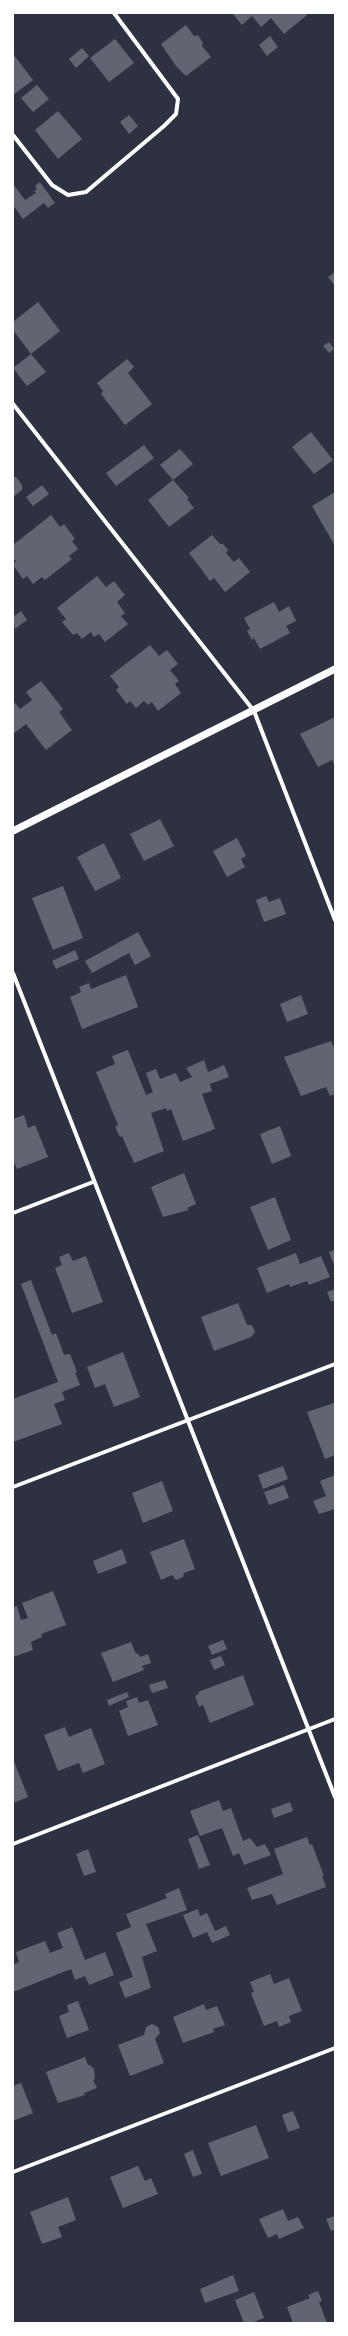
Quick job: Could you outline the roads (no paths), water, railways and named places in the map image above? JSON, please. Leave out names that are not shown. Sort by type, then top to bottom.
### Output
[{"type":"street","points":[[13,134],[52,185],[68,195],[86,192],[164,126],[176,114],[178,99],[114,13]]},
{"type":"street","points":[[13,404],[254,711],[335,920]]},
{"type":"street","points":[[13,831],[335,669]]},
{"type":"street","points":[[13,973],[93,1182],[189,1420],[335,1797]]},
{"type":"street","points":[[13,1213],[93,1182]]},
{"type":"street","points":[[13,1487],[335,1364]]},
{"type":"street","points":[[13,1844],[335,1720]]},
{"type":"street","points":[[13,2172],[335,2048]]}]
